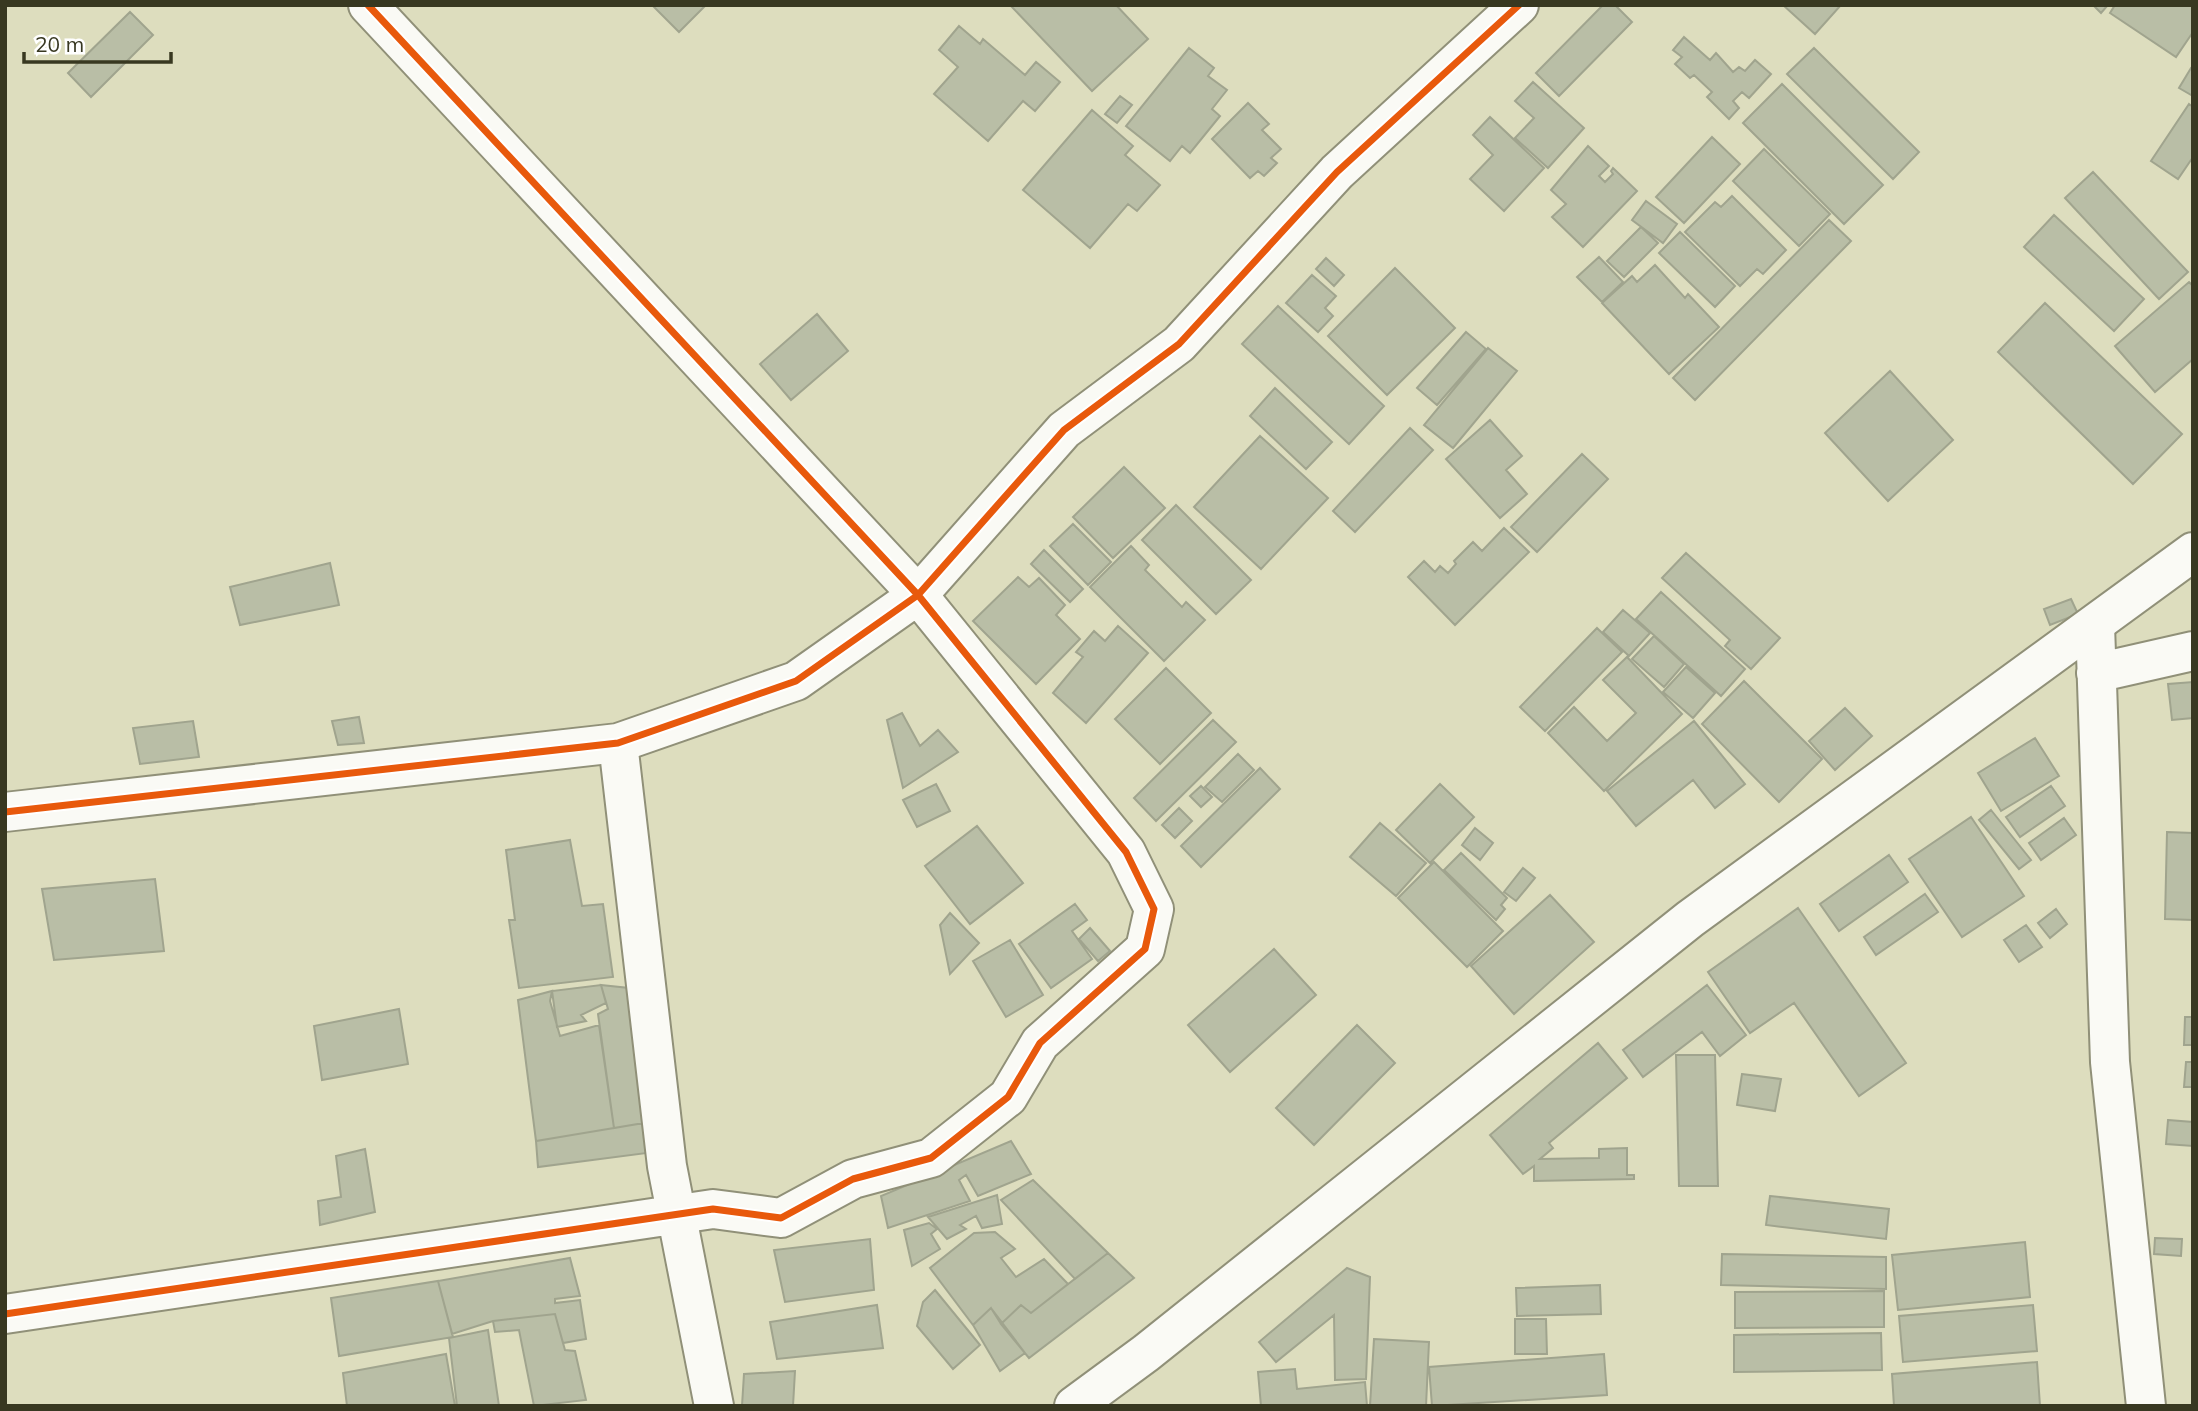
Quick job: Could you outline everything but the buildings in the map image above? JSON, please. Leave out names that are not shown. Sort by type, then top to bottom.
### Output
[{"type":"street","points":[[5,1314],[713,1209],[781,1217],[853,1179],[931,1158],[957,1141],[1008,1097],[1040,1043],[1145,949],[1154,909],[1126,852],[918,595],[368,5]]},
{"type":"street","points":[[5,812],[618,743],[796,681],[918,595],[1064,430],[1179,344],[1337,172],[1519,5]]},
{"type":"street","points":[[1074,1406],[1146,1353],[1690,919],[2193,552]]},
{"type":"street","points":[[2095,625],[2110,1062],[2146,1406]]},
{"type":"street","points":[[2096,673],[2193,651]]},
{"type":"street","points":[[618,743],[667,1166],[714,1406]]},
{"type":"cycle path","points":[[5,1314],[713,1209],[781,1218],[853,1179],[931,1158],[1008,1097],[1040,1043],[1145,949],[1154,909],[1126,852],[918,595],[368,5]]},
{"type":"cycle path","points":[[5,812],[618,743],[796,681],[918,595],[1064,430],[1179,344],[1337,172],[1519,5]]}]
